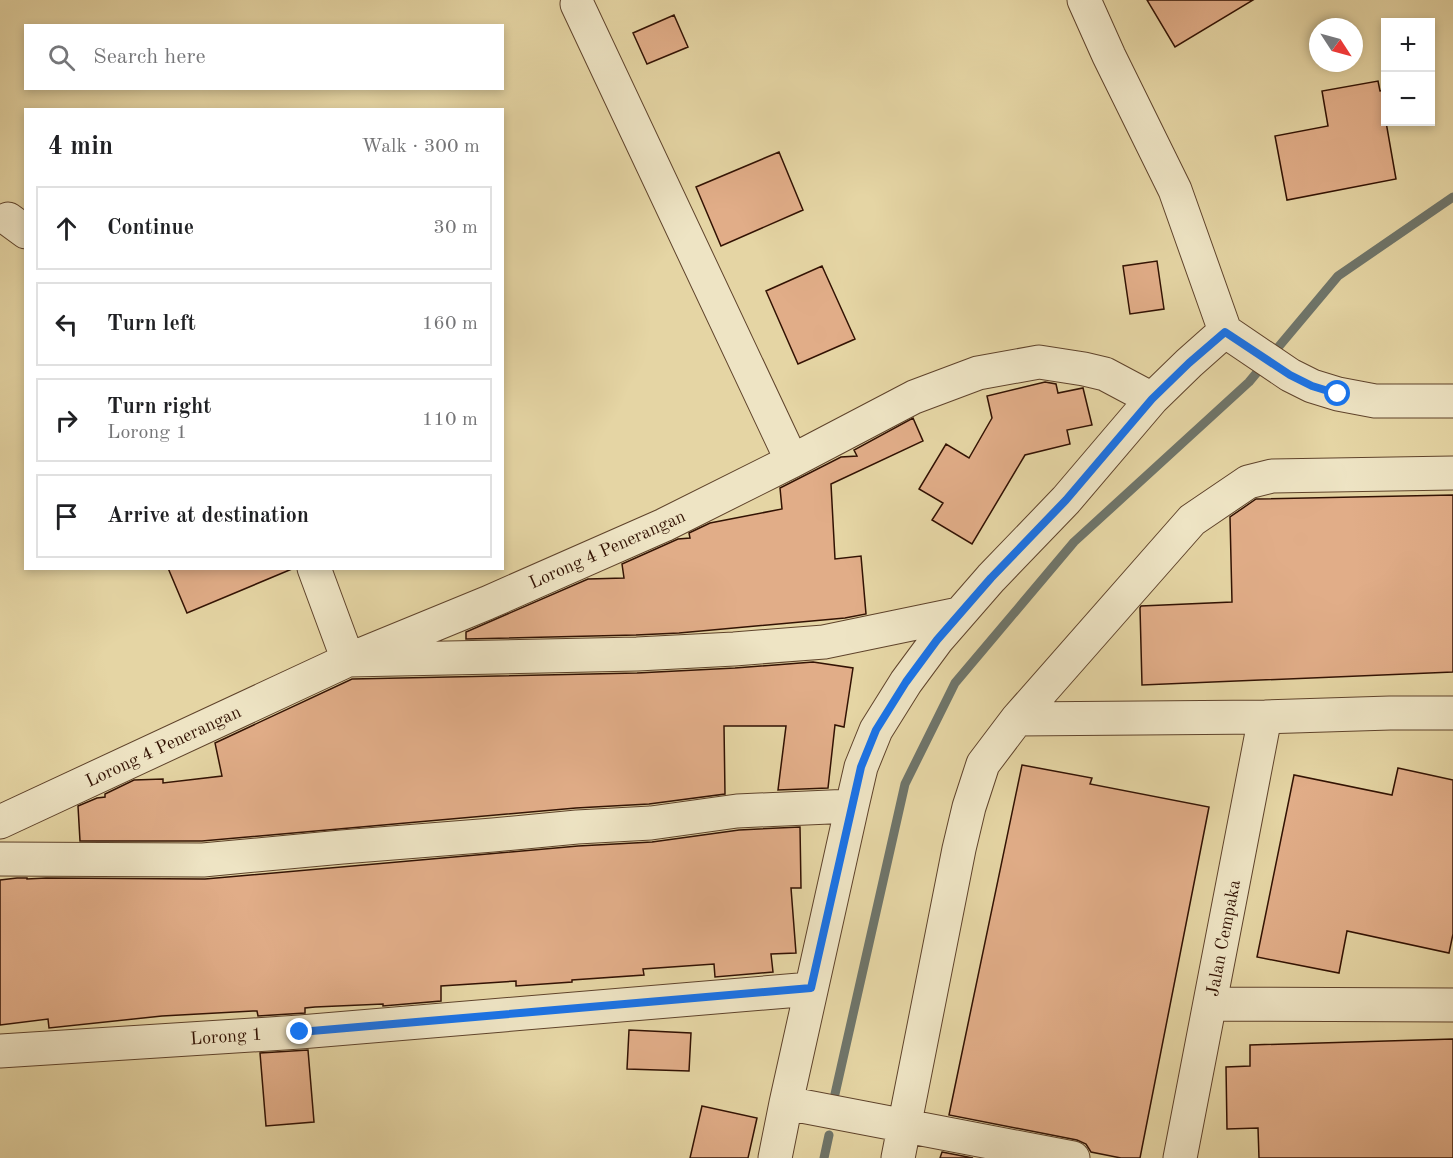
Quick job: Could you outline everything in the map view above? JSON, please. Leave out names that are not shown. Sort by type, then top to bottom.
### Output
[{"type":"street","points":[[1084,0],[1175,190],[1225,332],[1290,375],[1312,386],[1338,394],[1376,400],[1453,401]]},
{"type":"street","points":[[577,4],[792,461]]},
{"type":"street","points":[[775,1158],[861,767],[876,730],[906,682],[959,614],[1066,500],[1152,399],[1225,332]]},
{"type":"street","name":"Lorong 4 Penerangan","points":[[0,822],[348,660],[487,603],[654,530],[914,397],[978,373],[1039,362],[1104,374],[1152,399]]},
{"type":"street","points":[[898,1158],[969,807],[983,764],[1017,719],[1192,520],[1248,482],[1272,476],[1453,473]]},
{"type":"street","points":[[315,570],[348,660],[637,654],[812,643],[959,614]]},
{"type":"street","points":[[1017,719],[1453,713]]},
{"type":"street","name":"Jalan Cempaka","points":[[1180,1158],[1265,717]]},
{"type":"street","points":[[0,860],[203,860],[577,827],[651,823],[737,811],[852,806]]},
{"type":"street","name":"Lorong 1","points":[[0,1051],[312,1031],[811,988]]},
{"type":"street","points":[[1210,1004],[1453,1005]]},
{"type":"street","points":[[786,1103],[1073,1158]]},
{"type":"building","points":[[1147,0],[1253,0],[1175,47]]},
{"type":"building","points":[[674,15],[688,47],[647,64],[633,33]]},
{"type":"building","points":[[1378,81],[1381,91],[1381,126],[1387,126],[1396,179],[1287,200],[1275,136],[1328,126],[1322,91]]},
{"type":"building","points":[[779,152],[803,210],[721,246],[696,187]]},
{"type":"building","points":[[1157,261],[1164,309],[1130,314],[1123,266]]},
{"type":"building","points":[[822,266],[855,339],[798,364],[766,291]]},
{"type":"building","points":[[1045,382],[1056,384],[1058,393],[1083,388],[1092,425],[1067,430],[1070,444],[1025,455],[972,544],[932,520],[943,503],[919,489],[946,444],[969,458],[992,418],[987,396]]},
{"type":"building","points":[[913,418],[923,441],[831,484],[835,559],[861,556],[866,614],[845,618],[679,633],[466,639],[466,632],[588,579],[624,578],[622,564],[678,539],[690,538],[689,533],[710,523],[782,509],[780,488],[841,457],[857,456],[854,450]]},
{"type":"building","points":[[1453,495],[1453,672],[1142,685],[1141,606],[1232,602],[1230,517],[1256,499]]},
{"type":"building","points":[[169,570],[290,570],[187,613]]},
{"type":"building","points":[[813,662],[853,668],[844,727],[835,725],[828,788],[778,790],[786,726],[724,726],[725,794],[649,804],[576,808],[202,841],[80,841],[78,806],[105,797],[105,794],[134,780],[163,779],[163,783],[222,776],[215,743],[352,679],[637,673]]},
{"type":"building","points":[[1022,765],[1092,778],[1090,784],[1209,807],[1140,1158],[1121,1158],[1091,1152],[1086,1144],[1077,1140],[949,1115]]},
{"type":"building","points":[[1398,768],[1453,780],[1453,934],[1449,953],[1347,931],[1339,973],[1257,957],[1294,775],[1392,795]]},
{"type":"building","points":[[800,827],[801,888],[791,888],[796,953],[771,954],[773,972],[715,977],[714,964],[643,969],[644,975],[572,980],[572,982],[516,986],[516,981],[441,986],[441,1001],[383,1006],[383,1004],[315,1007],[305,1008],[305,1013],[258,1016],[257,1011],[253,1011],[162,1016],[49,1028],[48,1019],[0,1025],[0,880],[17,878],[205,879],[578,846],[652,842],[739,830]]},
{"type":"building","points":[[629,1030],[691,1033],[689,1071],[627,1069]]},
{"type":"building","points":[[1453,1039],[1453,1158],[1259,1158],[1258,1128],[1227,1129],[1226,1067],[1250,1066],[1250,1045]]},
{"type":"building","points":[[308,1050],[314,1122],[266,1126],[260,1053]]},
{"type":"building","points":[[702,1106],[757,1118],[748,1158],[690,1158]]},
{"type":"building","points":[[942,1152],[973,1158],[940,1158]]},
{"type":"waterway","points":[[835,1094],[905,784],[955,683],[1074,542],[1249,382],[1338,276],[1453,197]]},
{"type":"waterway","points":[[824,1158],[829,1135]]},
{"type":"route","points":[[300,1032],[811,988],[861,767],[876,730],[906,682],[937,640],[991,578],[1066,500],[1152,399],[1225,332],[1290,375],[1312,386],[1338,394]]}]
